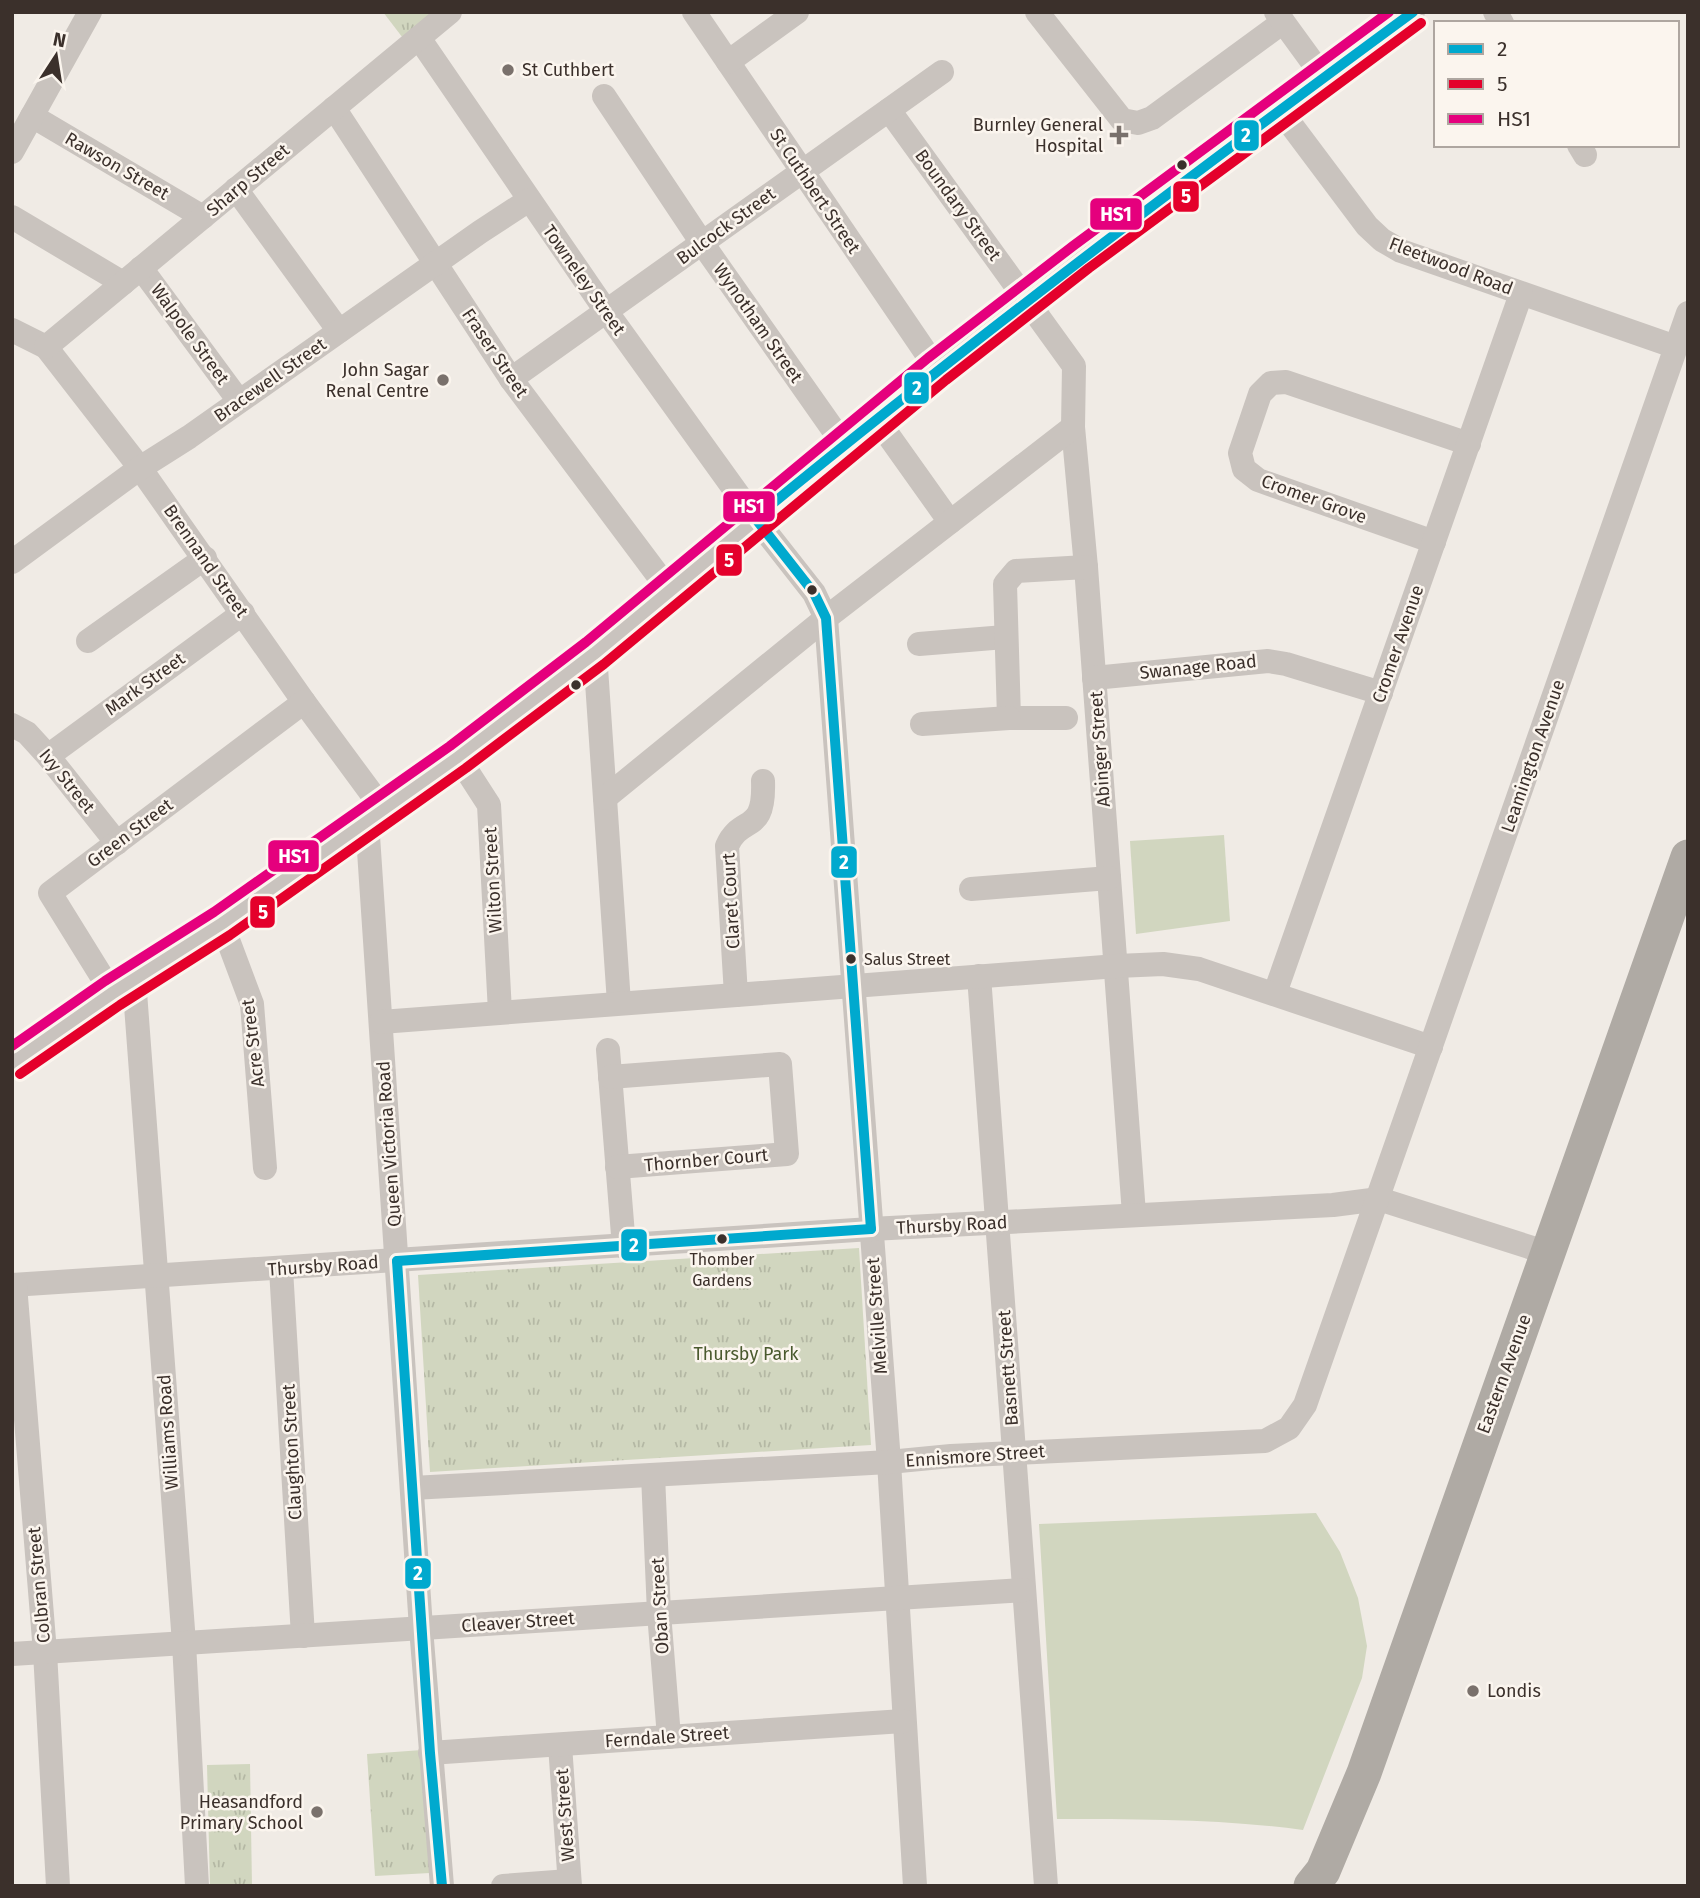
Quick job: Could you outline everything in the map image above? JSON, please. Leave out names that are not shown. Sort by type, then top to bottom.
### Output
[{"type":"highway","name":"Eastern Avenue","points":[[1311,1886],[1328,1859],[1364,1773],[1688,857]]},
{"type":"street","points":[[12,152],[90,12]]},
{"type":"street","name":"Sharp Street","points":[[46,347],[450,12]]},
{"type":"street","name":"St Cuthbert Street","points":[[694,12],[937,369]]},
{"type":"street","points":[[728,62],[797,12]]},
{"type":"street","points":[[1037,12],[1122,120],[1138,123],[1152,118],[1288,19],[1324,78]]},
{"type":"street","points":[[14,1056],[222,923],[458,757],[595,653],[937,369],[1413,12]]},
{"type":"street","name":"Towneley Street","points":[[419,38],[529,201],[755,518]]},
{"type":"street","name":"Bulcock Street","points":[[511,379],[942,72]]},
{"type":"street","name":"Wynotham Street","points":[[604,96],[702,243],[844,445]]},
{"type":"street","name":"Fraser Street","points":[[334,108],[511,379],[669,590]]},
{"type":"street","name":"Boundary Street","points":[[889,110],[1026,300]]},
{"type":"street","name":"Fleetwood Road","points":[[1280,110],[1367,226],[1382,240],[1401,251],[1676,347]]},
{"type":"street","name":"Rawson Street","points":[[32,116],[203,217]]},
{"type":"street","points":[[236,189],[339,331]]},
{"type":"street","name":"Bracewell Street","points":[[12,562],[140,468],[189,437],[480,232],[529,201]]},
{"type":"street","points":[[12,217],[132,275]]},
{"type":"street","name":"Walpole Street","points":[[132,275],[239,401]]},
{"type":"street","name":"Cromer Avenue","points":[[1275,993],[1521,294]]},
{"type":"street","name":"Abinger Street","points":[[1026,300],[1074,366],[1073,427],[1086,567],[1134,1214]]},
{"type":"street","name":"Leamington Avenue","points":[[1379,1199],[1688,313]]},
{"type":"street","name":"Brennand Street","points":[[12,330],[46,347],[140,468],[304,702],[375,815]]},
{"type":"street","name":"Cromer Grove","points":[[1434,542],[1258,480],[1244,469],[1240,453],[1260,394],[1271,383],[1286,382],[1469,444]]},
{"type":"street","points":[[876,418],[950,522]]},
{"type":"street","points":[[604,798],[826,618],[1073,427]]},
{"type":"street","name":"Melville Street","points":[[755,518],[814,593],[826,618],[889,1462],[915,1886]]},
{"type":"street","points":[[88,641],[205,558]]},
{"type":"street","points":[[1009,718],[1005,584],[1016,571],[1086,567]]},
{"type":"street","name":"Mark Street","points":[[48,756],[243,613]]},
{"type":"street","points":[[919,644],[1005,637]]},
{"type":"street","points":[[595,653],[618,1003]]},
{"type":"street","name":"Swanage Road","points":[[1094,678],[1268,660],[1381,693]]},
{"type":"street","name":"Green Street","points":[[112,993],[50,893],[304,702]]},
{"type":"street","points":[[922,724],[1009,718],[1066,718]]},
{"type":"street","name":"Ivy Street","points":[[12,725],[27,733],[48,756],[117,843]]},
{"type":"street","name":"Wilton Street","points":[[458,757],[489,805],[500,1013]]},
{"type":"street","name":"Claret Court","points":[[736,995],[727,846],[734,835],[756,820],[764,799],[763,782]]},
{"type":"street","name":"Queen Victoria Road","points":[[375,815],[380,1022],[421,1628],[442,1886]]},
{"type":"street","points":[[971,889],[1109,878]]},
{"type":"street","name":"Acre Street","points":[[222,923],[252,1003],[265,1168]]},
{"type":"street","points":[[380,1022],[1163,964],[1199,969],[1432,1047]]},
{"type":"street","name":"Basnett Street","points":[[979,976],[1046,1886]]},
{"type":"street","name":"Williams Road","points":[[135,979],[184,1643],[197,1886]]},
{"type":"street","points":[[608,1050],[624,1247]]},
{"type":"street","name":"Thornber Court","points":[[610,1077],[780,1064],[787,1154],[617,1167]]},
{"type":"street","name":"Thursby Road","points":[[13,1285],[871,1229],[1333,1205],[1379,1199],[1548,1254]]},
{"type":"street","name":"Ennismore Street","points":[[412,1488],[1265,1441],[1289,1428],[1305,1405],[1379,1199]]},
{"type":"street","name":"Claughton Street","points":[[281,1269],[303,1636]]},
{"type":"street","name":"Colbran Street","points":[[13,1285],[45,1652],[58,1886]]},
{"type":"street","name":"Oban Street","points":[[653,1475],[668,1737]]},
{"type":"street","name":"Cleaver Street","points":[[12,1654],[1024,1590]]},
{"type":"street","name":"Ferndale Street","points":[[430,1753],[903,1721]]},
{"type":"street","name":"West Street","points":[[560,1745],[569,1884]]},
{"type":"street","points":[[503,1886],[569,1884]]},
{"type":"green space","points":[[383,12],[450,12],[409,46]]},
{"type":"green space","points":[[1224,835],[1230,921],[1136,934],[1130,841]]},
{"type":"green space","name":"Thursby Park","points":[[859,1248],[871,1445],[430,1472],[418,1275]]},
{"type":"green space","points":[[1316,1513],[1340,1552],[1358,1598],[1367,1646],[1362,1678],[1303,1830],[1211,1822],[1057,1819],[1039,1524]]},
{"type":"green space","points":[[422,1750],[430,1873],[375,1876],[367,1754]]},
{"type":"green space","points":[[250,1764],[252,1886],[210,1886],[207,1765]]},
{"type":"transit line","name":"HS1","points":[[12,1046],[105,981],[214,912],[450,746],[586,642],[928,358],[1073,246],[1389,12]]},
{"type":"transit line","name":"2","points":[[755,518],[1081,260],[1413,12]]},
{"type":"transit line","name":"5","points":[[20,1074],[120,1005],[230,935],[466,768],[604,664],[946,380],[1089,268],[1421,23]]},
{"type":"transit line","name":"2","points":[[755,518],[814,593],[826,618],[871,1229]]},
{"type":"transit line","name":"2","points":[[397,1261],[871,1229]]},
{"type":"transit line","name":"2","points":[[397,1261],[430,1753],[442,1886]]},
{"type":"place","name":"St Cuthbert","points":[[508,70]]},
{"type":"place","name":"Burnley General Hospital","points":[[1119,135]]},
{"type":"place","name":"John Sagar Renal Centre","points":[[443,380]]},
{"type":"place","name":"Salus Street","points":[[851,959]]},
{"type":"place","name":"Thomber Gardens","points":[[722,1239]]},
{"type":"place","name":"Londis","points":[[1473,1691]]},
{"type":"place","name":"Heasandford Primary School","points":[[317,1812]]}]
